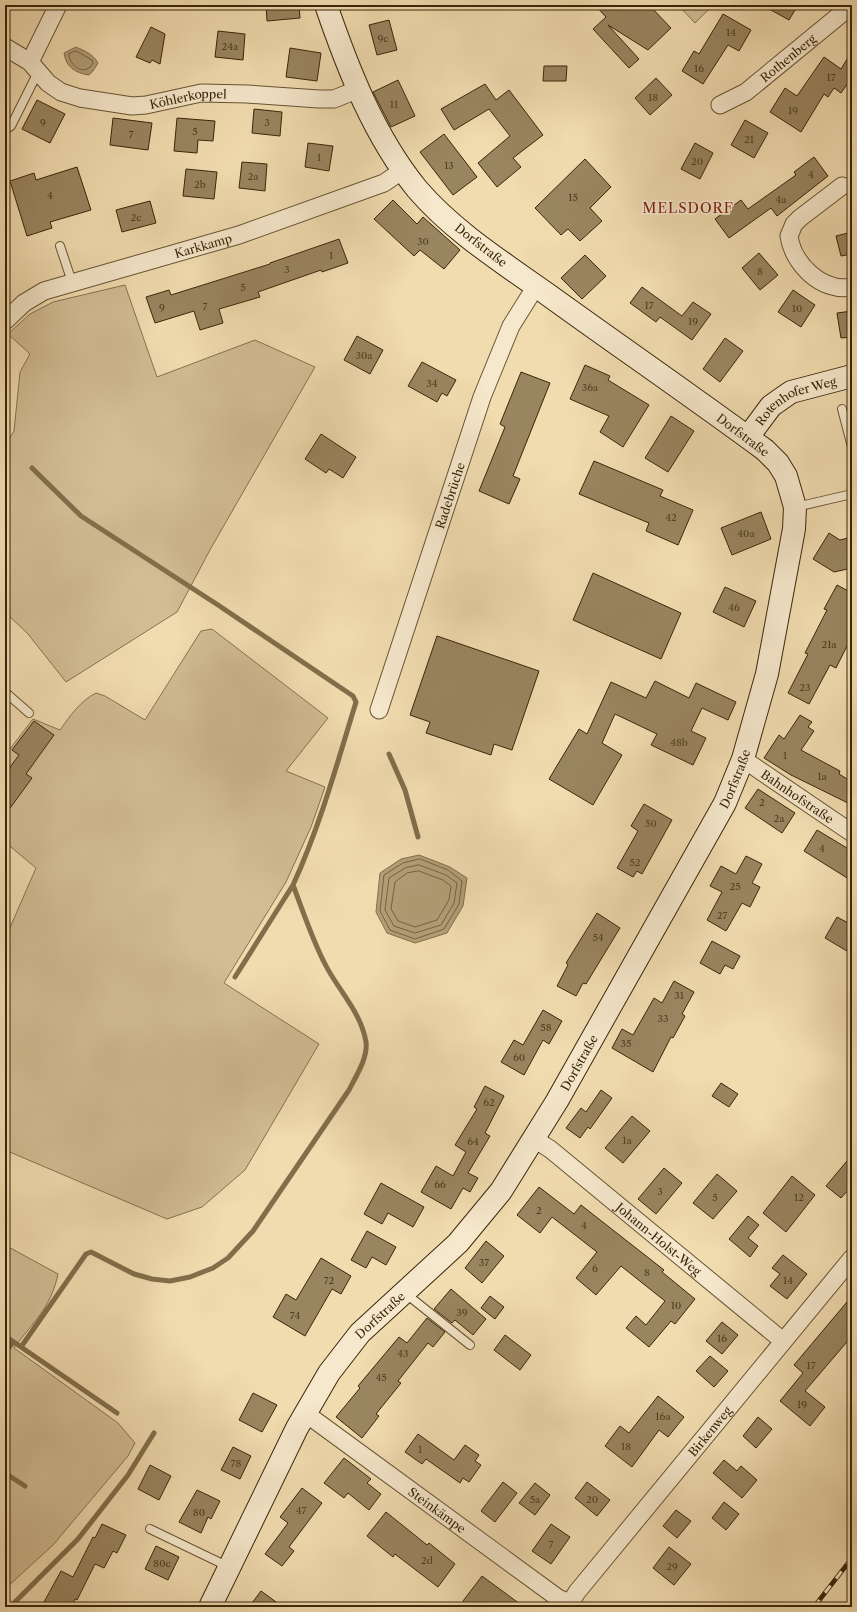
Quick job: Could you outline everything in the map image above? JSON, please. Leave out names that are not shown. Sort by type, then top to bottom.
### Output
[{"type":"street","points":[[34,67],[58,5]]},
{"type":"street","name":"Dorfstraße","points":[[210,1607],[305,1413],[329,1373],[350,1345],[404,1292],[458,1243],[489,1207],[534,1139],[711,829],[743,760],[767,674],[790,553],[795,507],[786,476],[778,463],[765,450],[485,250],[434,208],[403,170],[386,144],[359,89],[326,5]]},
{"type":"street","name":"Rothenberg","points":[[720,105],[746,92],[852,5]]},
{"type":"street","name":"Köhlerkoppel","points":[[5,47],[34,67],[48,83],[61,92],[80,98],[132,106],[146,105],[200,93],[334,99],[359,89]]},
{"type":"street","name":"Karkkamp","points":[[5,321],[34,296],[44,291],[239,234],[384,183],[403,170]]},
{"type":"street","points":[[842,186],[800,218],[794,224],[789,236],[793,250],[812,276],[839,288],[852,287]]},
{"type":"street","name":"Radebrüche","points":[[379,710],[482,397],[512,326],[536,286]]},
{"type":"street","name":"Rotenhofer Weg","points":[[748,437],[771,406],[791,392],[852,376]]},
{"type":"street","name":"Bahnhofstraße","points":[[743,760],[852,833]]},
{"type":"street","name":"Johann-Holst-Weg","points":[[534,1139],[550,1150],[783,1341]]},
{"type":"street","name":"Birkenweg","points":[[572,1605],[574,1596],[852,1258]]},
{"type":"street","name":"Steinkämpe","points":[[305,1413],[558,1598],[572,1605]]},
{"type":"lane","points":[[5,130],[11,126],[34,67]]},
{"type":"lane","points":[[60,246],[72,282]]},
{"type":"lane","points":[[842,409],[852,447]]},
{"type":"lane","points":[[795,507],[852,494]]},
{"type":"lane","points":[[5,692],[28,713]]},
{"type":"lane","points":[[404,1292],[470,1345]]},
{"type":"lane","points":[[150,1530],[230,1567]]},
{"type":"shaded area","points":[[678,5],[713,5],[695,23]]},
{"type":"shaded area","points":[[125,285],[157,377],[255,340],[315,367],[211,548],[177,612],[66,682],[28,634],[5,612],[5,446],[14,431],[20,372],[30,354],[8,334],[30,314],[53,302]]},
{"type":"shaded area","points":[[212,629],[328,718],[286,771],[325,787],[311,827],[286,882],[224,983],[319,1044],[245,1170],[202,1207],[167,1219],[5,1150],[5,939],[36,868],[5,842],[5,768],[8,764],[6,754],[33,719],[60,730],[80,705],[96,693],[105,696],[145,720],[201,631]]},
{"type":"shaded area","points":[[5,1245],[58,1274],[55,1286],[46,1306],[14,1348],[118,1423],[135,1443],[128,1456],[53,1545],[5,1589]]},
{"type":"water","points":[[76,47],[86,51],[98,63],[89,75],[75,71],[69,66],[65,58],[64,53]]},
{"type":"water","points":[[419,855],[450,867],[467,878],[463,906],[447,933],[415,943],[387,933],[376,912],[380,873],[401,859]]},
{"type":"building","points":[[266,5],[299,5],[300,18],[267,21]]},
{"type":"building","points":[[595,5],[649,5],[671,28],[648,50],[608,25],[639,59],[629,68],[593,29],[606,17]]},
{"type":"building","points":[[762,5],[798,5],[789,20]]},
{"type":"building","points":[[723,14],[751,30],[739,51],[728,45],[703,84],[682,71],[694,51],[699,54]]},
{"type":"building","points":[[389,20],[397,50],[377,55],[369,25]]},
{"type":"building","points":[[151,27],[165,34],[160,64],[152,60],[150,63],[136,57]]},
{"type":"building","points":[[218,31],[245,34],[243,60],[215,57]]},
{"type":"building","points":[[290,48],[321,53],[317,81],[286,77]]},
{"type":"building","points":[[852,51],[852,77],[841,93],[834,88],[828,97],[824,94],[801,132],[770,112],[785,88],[797,96],[824,57],[841,69]]},
{"type":"building","points":[[544,66],[567,66],[566,81],[543,81]]},
{"type":"building","points":[[656,78],[672,95],[650,115],[635,98]]},
{"type":"building","points":[[398,80],[415,116],[391,127],[373,92]]},
{"type":"building","points":[[485,84],[496,100],[509,90],[543,135],[513,158],[521,167],[497,187],[478,163],[510,136],[489,109],[454,130],[441,109]]},
{"type":"building","points":[[37,100],[65,114],[50,143],[22,129]]},
{"type":"building","points":[[254,109],[282,112],[280,136],[252,133]]},
{"type":"building","points":[[113,118],[152,123],[148,150],[110,145]]},
{"type":"building","points":[[177,118],[215,121],[213,141],[198,140],[197,153],[174,151]]},
{"type":"building","points":[[745,120],[768,133],[754,158],[731,145]]},
{"type":"building","points":[[444,134],[477,177],[453,195],[420,152]]},
{"type":"building","points":[[308,143],[333,146],[329,171],[305,167]]},
{"type":"building","points":[[695,143],[713,153],[700,179],[681,169]]},
{"type":"building","points":[[814,157],[828,176],[777,216],[771,208],[729,238],[715,219],[741,200],[748,209],[796,175],[794,172]]},
{"type":"building","points":[[585,159],[611,187],[590,208],[602,221],[580,241],[568,229],[561,235],[535,208]]},
{"type":"building","points":[[242,162],[267,164],[265,191],[239,188]]},
{"type":"building","points":[[77,167],[91,210],[50,222],[52,228],[27,236],[10,181],[34,173],[36,180]]},
{"type":"building","points":[[186,169],[217,172],[214,199],[183,196]]},
{"type":"building","points":[[393,200],[417,224],[423,217],[460,250],[444,269],[420,250],[414,256],[374,219]]},
{"type":"building","points":[[150,201],[156,223],[122,232],[116,210]]},
{"type":"building","points":[[852,232],[852,254],[841,256],[836,236]]},
{"type":"building","points":[[339,239],[348,263],[322,272],[321,270],[258,292],[260,297],[219,309],[223,323],[200,330],[194,311],[155,323],[146,297],[169,290],[171,295],[270,264]]},
{"type":"building","points":[[759,253],[778,275],[760,290],[742,268]]},
{"type":"building","points":[[585,255],[606,276],[582,299],[561,278]]},
{"type":"building","points":[[642,287],[682,316],[693,302],[711,314],[692,340],[660,317],[656,322],[630,303]]},
{"type":"building","points":[[793,290],[815,305],[801,327],[778,312]]},
{"type":"building","points":[[852,311],[852,337],[841,338],[837,313]]},
{"type":"building","points":[[357,336],[383,350],[370,374],[344,360]]},
{"type":"building","points":[[725,338],[743,351],[720,382],[703,369]]},
{"type":"building","points":[[422,362],[456,380],[447,396],[442,393],[437,402],[408,386]]},
{"type":"building","points":[[585,365],[610,376],[608,380],[649,405],[623,447],[600,432],[609,416],[570,399]]},
{"type":"building","points":[[521,372],[550,383],[513,476],[520,479],[509,504],[479,491],[505,427],[500,424]]},
{"type":"building","points":[[671,416],[694,431],[668,472],[645,458]]},
{"type":"building","points":[[321,434],[356,457],[343,478],[329,469],[326,473],[305,459]]},
{"type":"building","points":[[594,461],[663,490],[660,496],[693,510],[678,545],[646,531],[649,523],[579,494]]},
{"type":"building","points":[[761,512],[771,539],[732,555],[721,528]]},
{"type":"building","points":[[829,533],[840,540],[852,537],[852,568],[834,572],[813,559]]},
{"type":"building","points":[[593,573],[681,613],[661,659],[573,620]]},
{"type":"building","points":[[837,585],[852,593],[852,636],[836,668],[830,665],[809,704],[788,693],[808,654],[805,653],[827,610],[824,609]]},
{"type":"building","points":[[725,587],[756,601],[744,627],[713,612]]},
{"type":"building","points":[[437,636],[539,671],[512,750],[494,744],[491,755],[426,733],[430,722],[410,715]]},
{"type":"building","points":[[655,681],[689,698],[696,683],[736,702],[728,720],[702,708],[691,731],[706,738],[693,765],[651,745],[657,734],[615,714],[602,743],[622,755],[593,805],[549,779],[579,729],[587,734],[611,682],[646,698]]},
{"type":"building","points":[[800,715],[812,722],[808,727],[814,731],[801,750],[840,771],[839,774],[852,782],[852,805],[791,775],[764,758],[779,735],[784,739]]},
{"type":"building","points":[[34,721],[54,735],[26,774],[32,778],[5,815],[5,774],[19,755],[12,750]]},
{"type":"building","points":[[758,789],[795,813],[782,833],[745,808]]},
{"type":"building","points":[[644,804],[672,820],[642,874],[637,871],[633,877],[617,868],[638,831],[631,826]]},
{"type":"building","points":[[817,830],[852,851],[852,881],[804,851]]},
{"type":"building","points":[[746,856],[762,864],[752,883],[760,887],[750,907],[742,903],[726,931],[707,920],[722,892],[710,886],[721,866],[736,874]]},
{"type":"building","points":[[597,913],[620,928],[586,984],[583,983],[576,996],[557,986],[568,965],[566,963]]},
{"type":"building","points":[[837,917],[852,925],[852,954],[825,938]]},
{"type":"building","points":[[712,941],[740,956],[733,969],[725,965],[720,974],[700,963]]},
{"type":"building","points":[[674,981],[694,992],[682,1014],[685,1016],[673,1038],[671,1037],[653,1072],[612,1048],[622,1029],[633,1035],[654,998],[662,1003]]},
{"type":"building","points":[[543,1010],[562,1021],[549,1044],[543,1040],[524,1075],[501,1062],[514,1040],[523,1045]]},
{"type":"building","points":[[721,1083],[738,1094],[729,1107],[712,1096]]},
{"type":"building","points":[[485,1086],[504,1096],[485,1133],[490,1136],[468,1173],[478,1178],[470,1192],[463,1188],[451,1209],[421,1192],[436,1166],[453,1176],[466,1152],[455,1145],[477,1109],[474,1107]]},
{"type":"building","points":[[601,1090],[612,1098],[590,1129],[588,1127],[580,1138],[566,1128],[581,1108],[586,1112]]},
{"type":"building","points":[[632,1116],[650,1131],[623,1163],[605,1148]]},
{"type":"building","points":[[852,1155],[852,1186],[841,1198],[826,1186]]},
{"type":"building","points":[[664,1168],[682,1183],[656,1214],[638,1199]]},
{"type":"building","points":[[717,1174],[737,1191],[713,1219],[693,1203]]},
{"type":"building","points":[[792,1176],[815,1195],[786,1232],[763,1213]]},
{"type":"building","points":[[381,1183],[424,1207],[413,1227],[388,1213],[382,1224],[364,1214]]},
{"type":"building","points":[[539,1187],[574,1214],[581,1205],[664,1270],[662,1272],[695,1299],[675,1324],[671,1321],[649,1347],[626,1328],[636,1316],[646,1325],[665,1301],[621,1266],[596,1295],[576,1278],[597,1252],[552,1217],[540,1233],[517,1215]]},
{"type":"building","points":[[748,1216],[759,1225],[748,1238],[758,1246],[750,1257],[729,1239]]},
{"type":"building","points":[[367,1231],[396,1247],[386,1265],[372,1257],[366,1268],[351,1260]]},
{"type":"building","points":[[486,1241],[504,1256],[482,1283],[465,1268]]},
{"type":"building","points":[[783,1255],[807,1274],[787,1299],[770,1286],[780,1274],[772,1268]]},
{"type":"building","points":[[321,1258],[351,1276],[341,1294],[332,1289],[305,1336],[273,1317],[286,1294],[296,1300]]},
{"type":"building","points":[[451,1289],[486,1319],[473,1335],[455,1320],[452,1323],[434,1309]]},
{"type":"building","points":[[490,1296],[504,1307],[495,1319],[481,1308]]},
{"type":"building","points":[[852,1296],[852,1336],[805,1391],[825,1407],[810,1426],[780,1401],[803,1373],[794,1365]]},
{"type":"building","points":[[427,1318],[445,1332],[433,1347],[428,1343],[398,1381],[401,1383],[376,1414],[379,1416],[362,1438],[336,1417],[360,1388],[358,1386],[399,1337],[407,1343]]},
{"type":"building","points":[[722,1322],[738,1335],[722,1354],[706,1341]]},
{"type":"building","points":[[505,1335],[531,1355],[520,1370],[494,1350]]},
{"type":"building","points":[[710,1356],[728,1371],[714,1387],[696,1371]]},
{"type":"building","points":[[253,1393],[277,1405],[262,1432],[239,1420]]},
{"type":"building","points":[[658,1396],[684,1417],[668,1437],[659,1430],[632,1467],[605,1446],[620,1426],[629,1433]]},
{"type":"building","points":[[758,1417],[772,1429],[756,1448],[743,1436]]},
{"type":"building","points":[[418,1434],[454,1460],[465,1445],[479,1455],[475,1461],[481,1465],[469,1482],[463,1478],[460,1483],[426,1459],[422,1464],[405,1452]]},
{"type":"building","points":[[233,1447],[251,1456],[240,1479],[221,1470]]},
{"type":"building","points":[[344,1458],[371,1479],[367,1483],[381,1494],[369,1510],[348,1493],[344,1498],[324,1483]]},
{"type":"building","points":[[724,1460],[737,1471],[741,1466],[757,1480],[742,1498],[713,1473]]},
{"type":"building","points":[[150,1465],[171,1476],[159,1500],[138,1489]]},
{"type":"building","points":[[503,1482],[517,1493],[495,1522],[481,1511]]},
{"type":"building","points":[[587,1482],[610,1500],[597,1516],[575,1498]]},
{"type":"building","points":[[535,1483],[550,1495],[535,1515],[519,1503]]},
{"type":"building","points":[[302,1488],[322,1503],[289,1547],[294,1551],[282,1566],[265,1554],[288,1523],[280,1517]]},
{"type":"building","points":[[197,1490],[220,1501],[211,1519],[208,1517],[201,1533],[179,1522]]},
{"type":"building","points":[[724,1502],[739,1514],[726,1530],[712,1518]]},
{"type":"building","points":[[676,1510],[691,1521],[677,1538],[663,1526]]},
{"type":"building","points":[[386,1512],[427,1545],[429,1543],[455,1564],[438,1587],[395,1554],[393,1557],[367,1536]]},
{"type":"building","points":[[102,1524],[126,1535],[117,1553],[113,1551],[104,1568],[95,1564],[77,1600],[75,1599],[71,1607],[55,1607],[44,1602],[61,1571],[73,1577],[93,1537],[95,1538]]},
{"type":"building","points":[[551,1524],[570,1537],[551,1564],[532,1551]]},
{"type":"building","points":[[156,1546],[179,1557],[168,1580],[145,1569]]},
{"type":"building","points":[[669,1547],[691,1564],[674,1585],[653,1568]]},
{"type":"building","points":[[482,1576],[524,1607],[471,1607],[463,1601]]},
{"type":"building","points":[[261,1591],[283,1607],[249,1607]]},
{"type":"waterway","points":[[21,1347],[86,1254],[91,1252],[134,1274],[152,1279],[170,1281],[190,1277],[213,1268],[228,1258],[253,1231],[349,1090],[361,1067],[366,1048],[366,1042],[359,1021],[330,974],[320,954],[293,885],[312,840],[335,772],[356,702],[353,696],[218,605],[81,516],[32,468]]},
{"type":"waterway","points":[[389,754],[405,790],[418,837]]},
{"type":"waterway","points":[[235,977],[293,885]]},
{"type":"waterway","points":[[5,1336],[117,1413]]},
{"type":"waterway","points":[[5,1353],[13,1342]]},
{"type":"waterway","points":[[10,1607],[78,1539],[128,1475],[154,1433]]},
{"type":"waterway","points":[[5,1473],[25,1486]]},
{"type":"railway","points":[[814,1607],[852,1558]]},
{"type":"district","name":"MELSDORF","points":[[688,208]]}]
